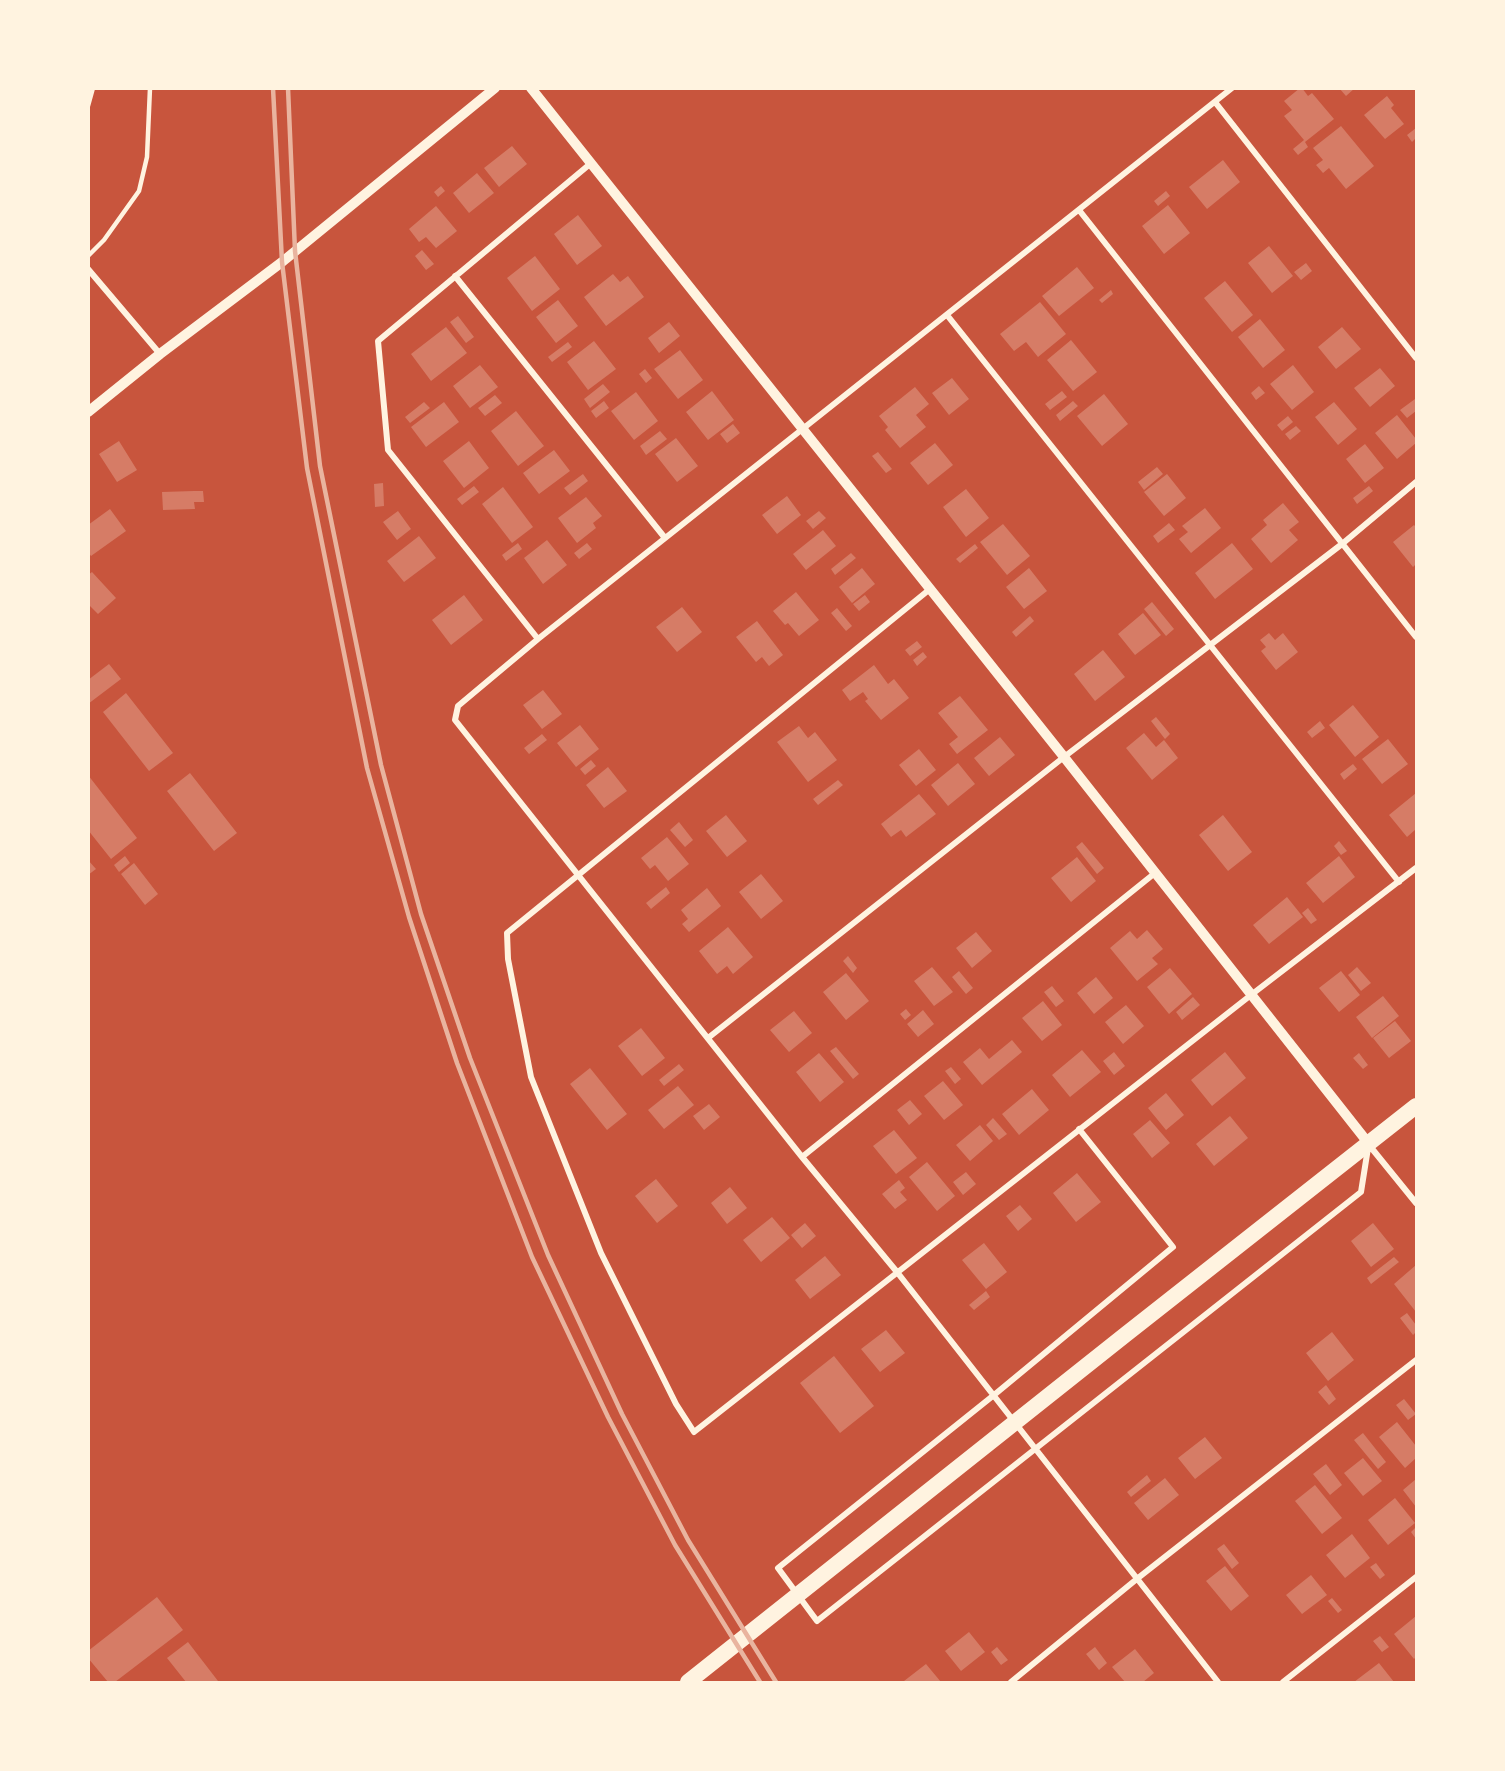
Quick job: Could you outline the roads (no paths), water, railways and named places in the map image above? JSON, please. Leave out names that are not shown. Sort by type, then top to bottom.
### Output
[{"type":"highway","points":[[688,1683],[1416,1106]]},
{"type":"street","points":[[88,412],[159,354],[282,262],[495,88]]},
{"type":"street","points":[[531,88],[1416,1203]]},
{"type":"street","points":[[1218,1683],[897,1272],[801,1157],[454,720],[458,706],[538,639],[1232,88]]},
{"type":"street","points":[[1215,102],[1416,358]]},
{"type":"street","points":[[538,639],[388,450],[378,341],[590,164]]},
{"type":"street","points":[[1079,210],[1416,637]]},
{"type":"street","points":[[88,269],[159,354]]},
{"type":"street","points":[[455,276],[665,538]]},
{"type":"street","points":[[947,315],[1399,882]]},
{"type":"street","points":[[708,1038],[1064,757],[1342,544],[1416,483]]},
{"type":"street","points":[[930,589],[507,933],[508,959],[531,1077],[601,1253],[676,1404],[694,1432],[1416,868]]},
{"type":"street","points":[[801,1157],[1155,873]]},
{"type":"street","points":[[1079,1129],[1173,1247],[994,1395],[778,1568],[817,1621],[1361,1192],[1369,1144]]},
{"type":"street","points":[[1011,1683],[1138,1578],[1416,1360]]},
{"type":"street","points":[[1283,1683],[1416,1577]]},
{"type":"lane","points":[[88,106],[93,88]]},
{"type":"lane","points":[[88,256],[104,240],[139,191],[147,157],[150,88]]},
{"type":"railway","points":[[273,88],[282,262],[307,468],[367,768],[409,917],[457,1063],[532,1257],[608,1417],[675,1545],[760,1682]]},
{"type":"railway","points":[[288,88],[295,251],[320,466],[381,765],[421,914],[470,1058],[548,1255],[622,1414],[688,1540],[776,1682]]}]
